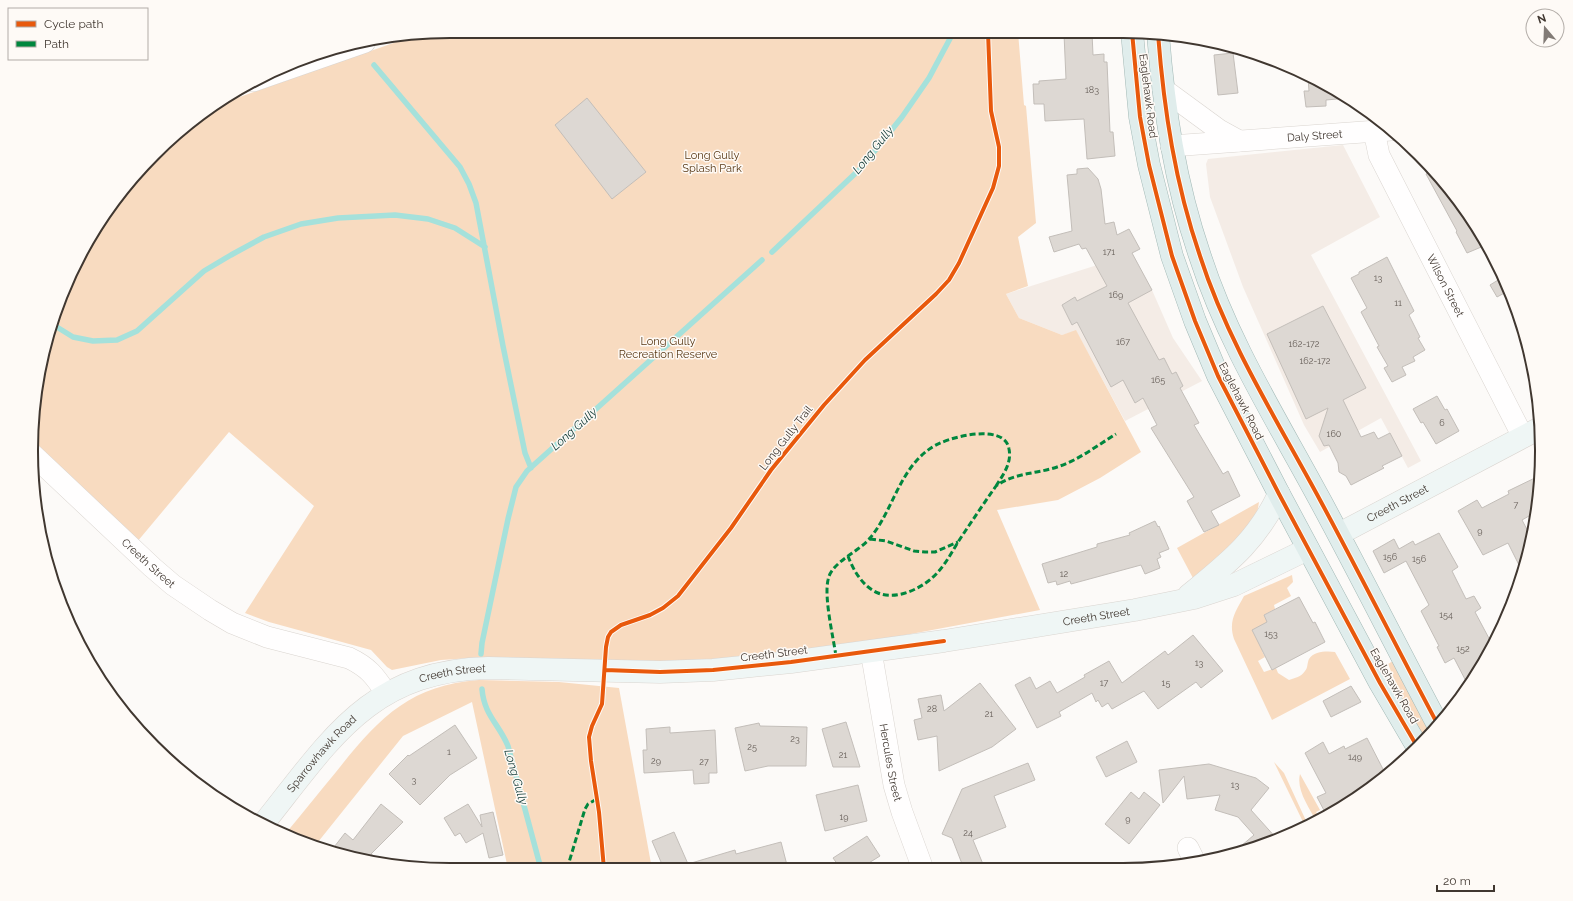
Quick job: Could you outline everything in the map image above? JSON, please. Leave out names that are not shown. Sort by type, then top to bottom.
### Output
[{"type":"main road","name":"Eaglehawk Road","points":[[1133,38],[1140,117],[1154,188],[1176,269],[1195,321],[1218,376],[1279,494],[1380,684],[1414,742]]},
{"type":"main road","name":"Eaglehawk Road","points":[[1159,40],[1163,88],[1177,178],[1191,229],[1218,305],[1243,359],[1338,534],[1435,720]]},
{"type":"main road","name":"Creeth Street","points":[[386,693],[428,676],[460,669],[526,668],[660,672],[713,670],[871,651],[1006,632],[1182,601],[1234,585],[1338,534],[1531,433]]},
{"type":"main road","points":[[1182,601],[1223,568],[1247,544],[1266,521],[1279,494]]},
{"type":"main road","name":"Sparrowhawk Road","points":[[266,819],[339,732],[356,715],[386,693]]},
{"type":"street","points":[[1163,88],[1219,130],[1239,141]]},
{"type":"street","name":"Daly Street","points":[[1171,146],[1380,128]]},
{"type":"street","name":"Wilson Street","points":[[1380,128],[1378,155],[1531,433]]},
{"type":"street","name":"Creeth Street","points":[[38,461],[152,567],[191,598],[232,623],[266,637],[349,658],[358,662],[371,672],[386,693]]},
{"type":"street","name":"Hercules Street","points":[[871,651],[894,785],[921,863]]},
{"type":"shaded area","points":[[1343,145],[1380,217],[1311,255],[1421,461],[1408,468],[1381,418],[1320,452],[1304,425],[1243,287],[1210,197],[1206,164],[1208,159]]},
{"type":"shaded area","points":[[1132,254],[1152,290],[1173,338],[1202,381],[1125,421],[1076,331],[1062,335],[1019,318],[1006,294]]},
{"type":"green space","name":"Long Gully Recreation Reserve","points":[[1018,38],[1036,223],[1018,237],[1028,286],[1006,294],[1019,318],[1062,335],[1076,330],[1141,452],[1100,478],[1058,500],[997,510],[1040,610],[857,644],[709,660],[655,662],[486,657],[441,660],[392,670],[387,667],[371,650],[269,622],[245,613],[314,506],[229,432],[137,542],[38,446],[42,397],[52,344],[69,293],[93,244],[123,199],[159,159],[199,123],[236,98],[395,42],[424,39]]},
{"type":"green space","points":[[1259,502],[1257,514],[1252,526],[1194,580],[1177,548]]},
{"type":"green space","points":[[1292,575],[1293,582],[1287,588],[1291,596],[1274,605],[1275,609],[1264,615],[1267,622],[1262,651],[1265,657],[1258,661],[1264,672],[1276,668],[1278,673],[1289,680],[1302,675],[1307,668],[1309,659],[1314,654],[1321,652],[1335,652],[1350,679],[1272,720],[1234,639],[1232,633],[1232,621],[1244,596]]},
{"type":"green space","points":[[1393,661],[1428,727],[1420,736],[1409,715],[1388,664]]},
{"type":"green space","points":[[479,680],[559,682],[619,688],[651,863],[507,863],[472,702],[403,736],[319,841],[289,830],[351,753],[381,721],[397,708],[414,698],[433,689],[454,683]]},
{"type":"green space","points":[[1274,762],[1284,773],[1306,820],[1303,821]]},
{"type":"green space","points":[[1300,774],[1320,810],[1313,816],[1301,792],[1299,780]]},
{"type":"building","points":[[1064,38],[1092,38],[1093,55],[1104,54],[1104,62],[1107,62],[1110,132],[1113,132],[1115,156],[1087,159],[1084,119],[1045,121],[1044,104],[1034,104],[1033,84],[1039,84],[1039,81],[1066,79]]},
{"type":"building","points":[[1233,53],[1238,93],[1218,95],[1214,55]]},
{"type":"building","points":[[1308,83],[1338,99],[1326,100],[1326,106],[1306,107],[1304,91],[1309,91]]},
{"type":"building","points":[[587,98],[646,172],[612,199],[555,125]]},
{"type":"building","points":[[1088,168],[1098,179],[1101,189],[1105,224],[1114,222],[1117,235],[1129,229],[1140,249],[1132,253],[1152,290],[1128,303],[1159,360],[1164,358],[1172,374],[1176,372],[1183,386],[1180,388],[1199,423],[1194,425],[1223,474],[1228,471],[1240,496],[1211,511],[1219,525],[1204,532],[1187,501],[1194,497],[1151,428],[1157,425],[1143,398],[1135,403],[1123,380],[1111,387],[1077,322],[1072,325],[1062,305],[1075,297],[1077,301],[1107,286],[1086,248],[1082,249],[1079,244],[1054,252],[1049,237],[1072,231],[1067,175],[1077,174],[1077,169]]},
{"type":"building","points":[[1427,173],[1450,199],[1481,247],[1467,253],[1456,232],[1457,231],[1426,174]]},
{"type":"building","points":[[1387,257],[1414,311],[1409,315],[1420,337],[1418,338],[1425,350],[1413,357],[1415,361],[1402,367],[1406,375],[1392,382],[1384,368],[1388,366],[1377,347],[1379,346],[1361,312],[1367,308],[1351,278]]},
{"type":"building","points":[[1498,280],[1504,293],[1497,297],[1490,285]]},
{"type":"building","points":[[1323,306],[1366,388],[1343,400],[1361,437],[1374,432],[1378,439],[1390,433],[1402,456],[1382,466],[1384,468],[1351,485],[1346,476],[1339,472],[1338,463],[1329,445],[1324,446],[1319,436],[1328,408],[1306,419],[1267,334]]},
{"type":"building","points":[[1437,396],[1445,410],[1447,409],[1459,431],[1436,444],[1423,422],[1421,423],[1413,409]]},
{"type":"building","points":[[1534,478],[1529,516],[1522,520],[1527,530],[1519,564],[1508,543],[1483,555],[1458,511],[1477,500],[1482,508],[1509,494],[1508,491]]},
{"type":"building","points":[[1155,521],[1158,527],[1159,526],[1169,549],[1159,553],[1161,557],[1157,559],[1160,568],[1145,574],[1141,565],[1071,584],[1070,581],[1057,585],[1056,581],[1048,583],[1042,564],[1097,547],[1097,544],[1130,535],[1129,533]]},
{"type":"building","points":[[1439,533],[1458,567],[1452,571],[1466,599],[1474,596],[1481,608],[1475,612],[1489,639],[1480,657],[1465,680],[1454,658],[1445,663],[1437,647],[1439,646],[1421,611],[1429,605],[1406,561],[1384,573],[1373,551],[1394,539],[1399,549],[1413,541],[1415,545]]},
{"type":"building","points":[[1299,597],[1313,623],[1315,622],[1325,642],[1272,670],[1252,630],[1267,622],[1264,615]]},
{"type":"building","points":[[1193,635],[1223,671],[1201,688],[1196,682],[1158,709],[1144,691],[1112,709],[1108,703],[1102,707],[1098,700],[1096,702],[1092,693],[1059,712],[1061,716],[1037,728],[1015,685],[1030,677],[1036,689],[1050,681],[1057,693],[1109,661],[1122,683],[1165,651],[1168,655]]},
{"type":"building","points":[[980,683],[1016,729],[992,747],[939,771],[937,736],[918,740],[914,720],[922,718],[918,699],[941,695],[944,711]]},
{"type":"building","points":[[1351,686],[1361,702],[1331,717],[1323,701]]},
{"type":"building","points":[[846,722],[860,767],[833,767],[822,729]]},
{"type":"building","points":[[759,723],[760,726],[807,727],[806,766],[768,766],[745,771],[735,728]]},
{"type":"building","points":[[455,725],[477,758],[450,775],[420,805],[389,774],[408,755],[409,756]]},
{"type":"building","points":[[670,727],[670,733],[715,730],[717,773],[709,773],[709,783],[694,784],[693,770],[644,773],[643,750],[647,750],[646,729]]},
{"type":"building","points":[[1367,738],[1383,770],[1374,778],[1324,810],[1317,797],[1326,793],[1305,753],[1323,742],[1329,754],[1344,746],[1345,749]]},
{"type":"building","points":[[1127,741],[1137,762],[1106,777],[1096,757]]},
{"type":"building","points":[[1028,763],[1035,780],[994,796],[1006,827],[973,840],[983,863],[962,863],[952,838],[942,834],[962,789]]},
{"type":"building","points":[[1209,764],[1256,778],[1269,788],[1251,810],[1273,835],[1242,845],[1254,835],[1238,817],[1215,810],[1220,795],[1187,799],[1184,776],[1163,803],[1159,770]]},
{"type":"building","points":[[858,785],[867,821],[825,831],[816,795]]},
{"type":"building","points":[[1131,792],[1139,799],[1144,792],[1160,805],[1129,844],[1105,824]]},
{"type":"building","points":[[381,804],[403,822],[371,854],[373,855],[335,846],[345,833],[353,840]]},
{"type":"building","points":[[468,804],[482,827],[480,815],[493,812],[503,855],[489,858],[483,833],[466,843],[460,833],[455,836],[444,818]]},
{"type":"building","points":[[674,832],[688,863],[661,863],[652,841]]},
{"type":"building","points":[[867,836],[880,856],[869,863],[837,863],[833,858]]},
{"type":"building","points":[[781,842],[786,863],[691,863],[735,850],[736,854]]},
{"type":"waterway","name":"Long Gully","points":[[772,252],[861,168],[902,117],[929,78],[950,38]]},
{"type":"waterway","points":[[374,65],[460,167],[469,184],[476,203],[525,453],[531,468]]},
{"type":"waterway","points":[[57,327],[73,337],[93,341],[117,340],[137,331],[204,271],[264,237],[301,224],[338,218],[395,215],[428,219],[455,228],[485,247]]},
{"type":"waterway","name":"Long Gully","points":[[481,654],[482,643],[516,487],[527,471],[762,260]]},
{"type":"waterway","name":"Long Gully","points":[[482,689],[483,698],[489,713],[508,746],[539,863]]},
{"type":"marked path","points":[[836,656],[827,597],[828,580],[830,574],[840,562],[870,538],[885,516],[911,467],[920,457],[938,444],[961,436],[974,434],[997,436],[1005,441],[1010,454],[1006,469],[996,486]]},
{"type":"marked path","points":[[848,556],[859,578],[868,587],[878,593],[894,595],[911,591],[933,578],[947,560],[996,486],[1011,478],[1052,469],[1067,463],[1082,456],[1116,434]]},
{"type":"marked path","points":[[870,539],[886,541],[914,551],[925,552],[935,552],[958,542]]},
{"type":"marked path","points":[[569,863],[585,809],[588,804],[597,799]]},
{"type":"cycle path","name":"Long Gully Trail","points":[[603,863],[599,812],[589,737],[592,726],[602,704],[608,637],[611,632],[621,625],[650,615],[663,608],[678,596],[731,528],[771,470],[824,405],[865,360],[949,280],[959,263],[993,188],[999,166],[999,147],[991,111],[988,38]]},
{"type":"cycle path","points":[[1133,38],[1140,117],[1149,165],[1172,256],[1195,321],[1218,376],[1279,494],[1380,683],[1414,742]]},
{"type":"cycle path","points":[[1159,40],[1167,118],[1177,174],[1191,229],[1211,288],[1254,381],[1335,528],[1435,720]]},
{"type":"cycle path","points":[[605,670],[660,672],[713,670],[791,662],[944,641]]},
{"type":"park label","name":"Long Gully Splash Park","points":[[712,161]]}]
